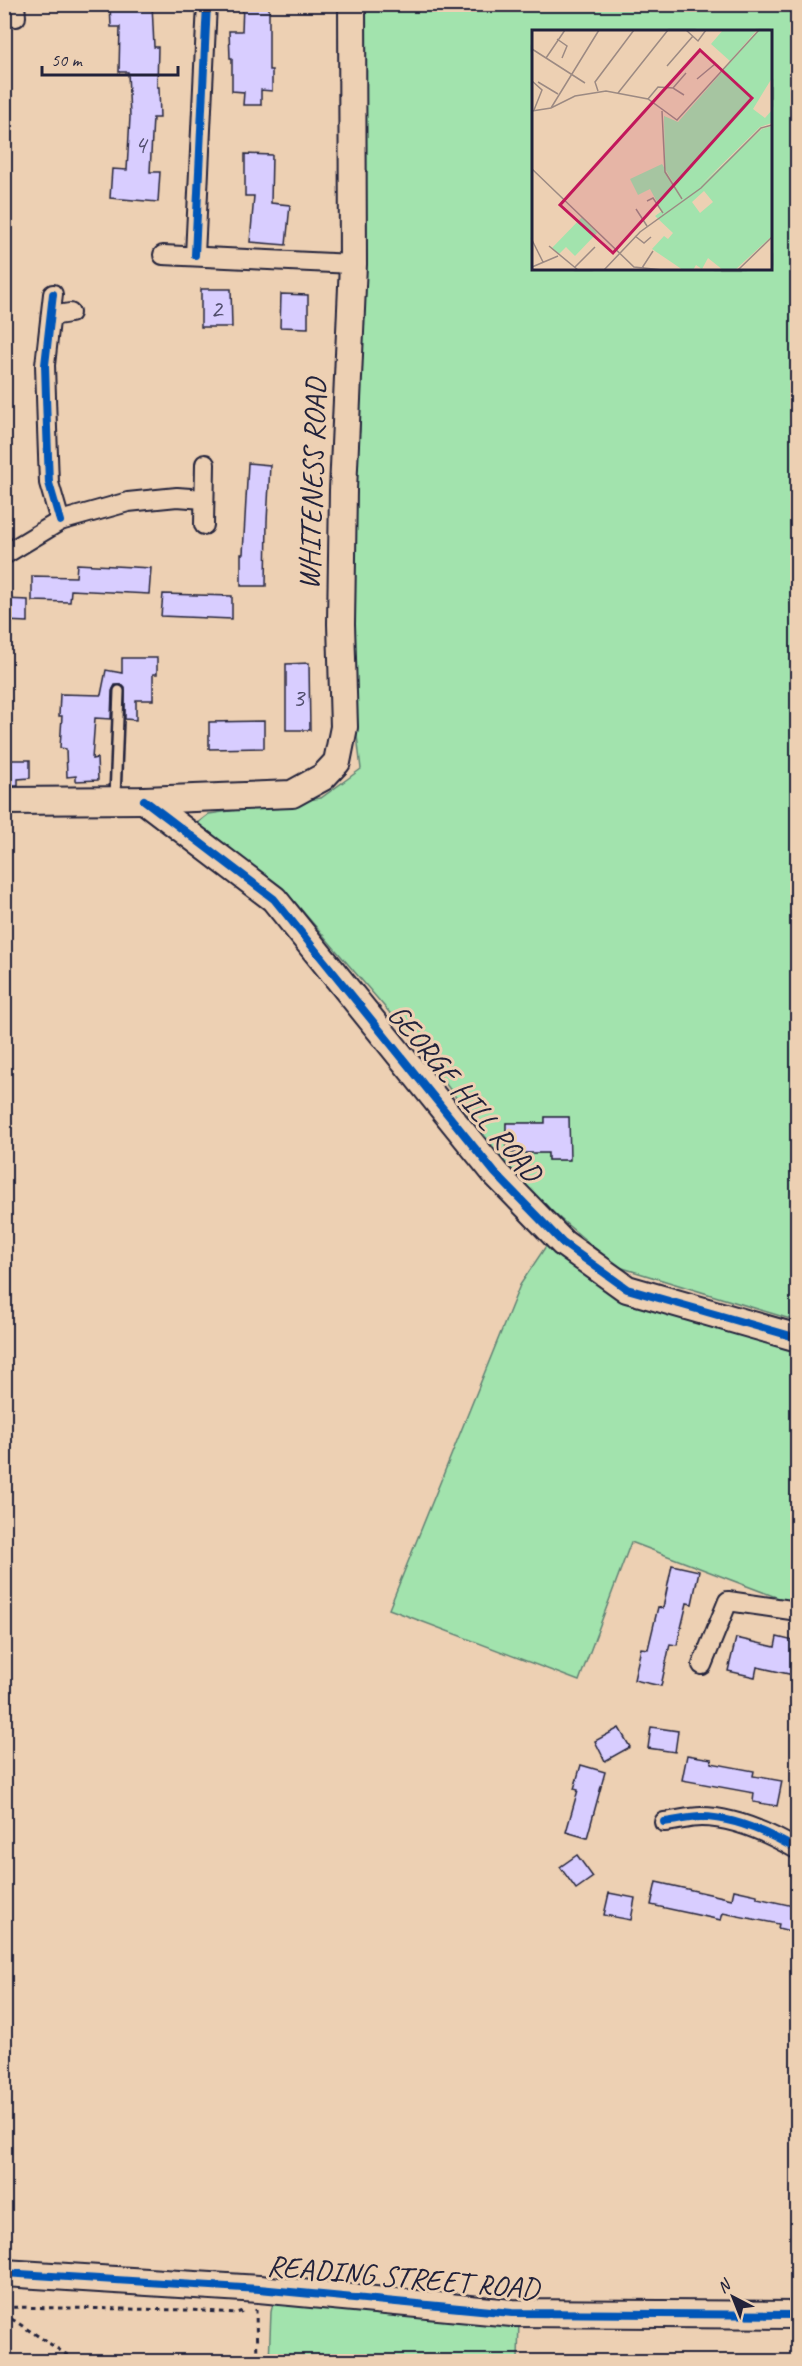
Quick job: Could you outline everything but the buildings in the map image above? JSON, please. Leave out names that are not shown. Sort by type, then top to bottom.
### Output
[{"type":"street","points":[[195,255],[207,4]]},
{"type":"street","name":"WHITENESS ROAD","points":[[144,800],[292,794],[323,777],[334,766],[340,754],[344,727],[341,624],[343,490],[353,264],[352,4]]},
{"type":"street","points":[[163,255],[353,264]]},
{"type":"street","points":[[53,294],[45,365],[49,483],[60,521]]},
{"type":"street","points":[[51,316],[70,314]]},
{"type":"street","points":[[204,525],[205,464]]},
{"type":"street","points":[[4,555],[60,521],[128,502],[177,497],[204,499]]},
{"type":"street","points":[[4,801],[144,800]]},
{"type":"street","name":"GEORGE HILL ROAD","points":[[144,800],[274,899],[495,1173],[564,1243],[627,1289],[798,1338]]},
{"type":"street","points":[[702,1665],[728,1601],[798,1611]]},
{"type":"street","points":[[664,1822],[702,1817],[740,1824],[768,1832],[798,1850]]},
{"type":"street","name":"READING STREET ROAD","points":[[4,2273],[259,2289],[512,2313],[798,2315]]},
{"type":"lane","points":[[115,800],[120,691]]},
{"type":"path","points":[[4,2307],[236,2313],[256,2307],[257,2361]]},
{"type":"path","points":[[4,2314],[78,2361]]},
{"type":"green space","points":[[356,5],[797,5],[797,1321],[616,1266],[523,1187],[413,1040],[287,893],[196,824],[209,814],[321,798],[361,769],[346,643],[347,492],[360,431]],"holes":[[[545,1117],[569,1117],[569,1160],[548,1160],[548,1153],[506,1153],[506,1123],[545,1123]]]},
{"type":"green space","points":[[546,1246],[631,1299],[797,1346],[797,1605],[631,1542],[579,1681],[389,1609],[520,1285]]},
{"type":"green space","points":[[274,2298],[519,2319],[518,2361],[269,2362],[271,2312]]},
{"type":"cycle path","points":[[195,255],[207,4]]},
{"type":"cycle path","points":[[53,294],[45,365],[49,483],[60,521]]},
{"type":"cycle path","points":[[144,800],[274,899],[495,1173],[563,1243],[627,1289],[798,1338]]},
{"type":"cycle path","points":[[664,1822],[701,1817],[726,1820],[764,1832],[798,1850]]},
{"type":"cycle path","points":[[4,2273],[259,2289],[512,2313],[798,2315]]}]
